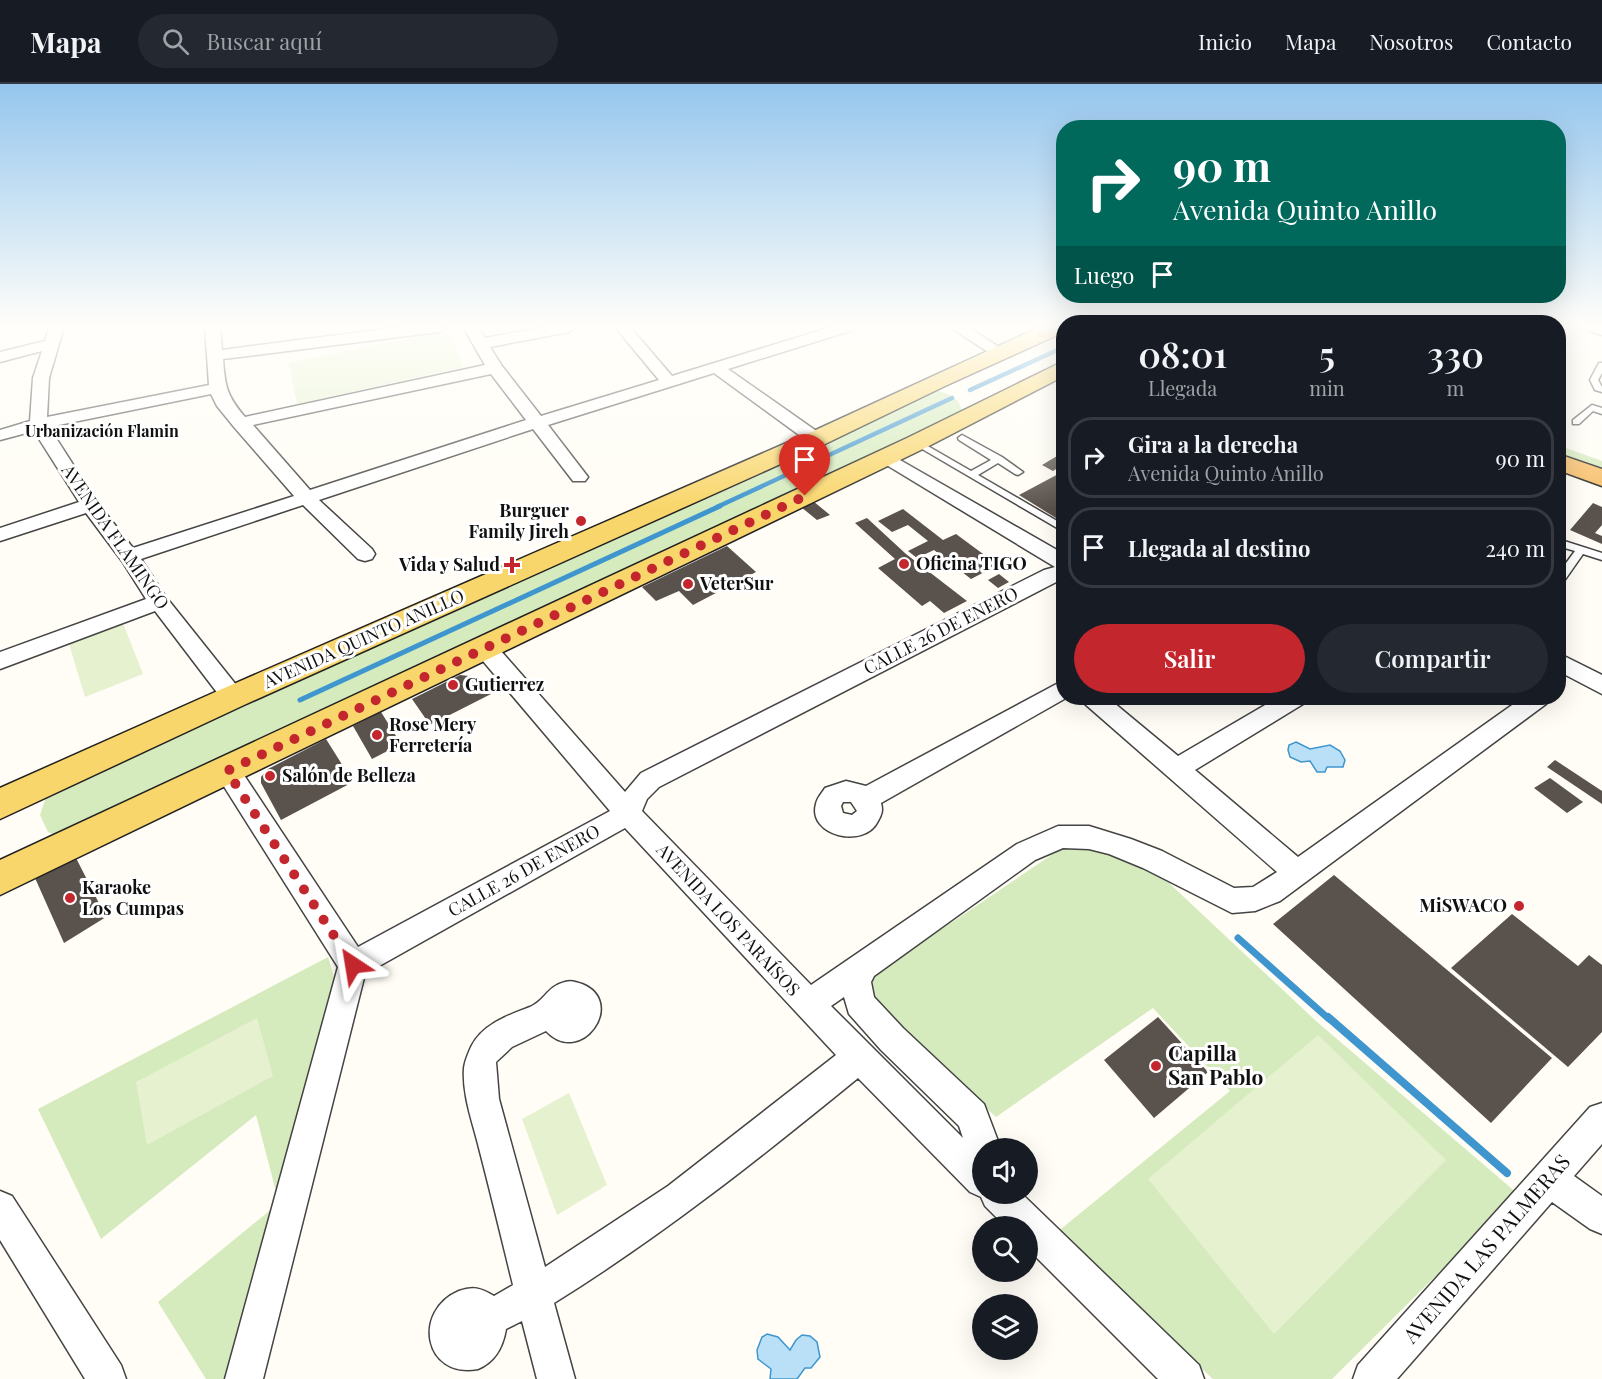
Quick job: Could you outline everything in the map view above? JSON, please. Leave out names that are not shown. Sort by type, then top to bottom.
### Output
[{"type":"highway","points":[[1566,443],[1602,456]]},
{"type":"highway","points":[[1566,464],[1602,478]]},
{"type":"main road","name":"AVENIDA QUINTO ANILLO","points":[[0,804],[233,697],[816,439],[924,387]]},
{"type":"main road","points":[[949,387],[984,407]]},
{"type":"main road","points":[[0,878],[1028,387]]},
{"type":"street","points":[[38,424],[40,387]]},
{"type":"street","points":[[240,423],[405,387]]},
{"type":"street","points":[[510,387],[579,477]]},
{"type":"street","points":[[129,556],[538,422],[655,387]]},
{"type":"street","points":[[744,387],[816,439]]},
{"type":"street","points":[[0,435],[38,424],[217,388],[223,402],[306,498],[365,554]]},
{"type":"street","name":"AVENIDA FLAMINGO","points":[[38,424],[90,505],[129,556],[159,602],[233,697]]},
{"type":"street","points":[[886,457],[1056,558]]},
{"type":"street","points":[[0,535],[90,505]]},
{"type":"street","name":"CALLE 26 DE ENERO","points":[[353,965],[628,814],[637,793],[650,780],[1056,574]]},
{"type":"street","points":[[0,661],[159,602]]},
{"type":"street","name":"AVENIDA LOS PARAÍSOS","points":[[485,648],[628,814],[808,1005],[972,1170]]},
{"type":"street","points":[[1566,672],[1602,685]]},
{"type":"street","points":[[866,798],[1056,692]]},
{"type":"street","points":[[1101,705],[1296,872]]},
{"type":"street","points":[[1175,770],[1283,705]]},
{"type":"street","points":[[808,1005],[1026,852],[1053,839],[1068,836],[1103,839],[1232,901],[1255,899],[1529,705]]},
{"type":"street","points":[[227,771],[353,965],[244,1379]]},
{"type":"street","points":[[863,967],[856,982],[860,1004],[892,1039],[972,1116],[980,1138]]},
{"type":"street","points":[[554,1013],[507,1034],[491,1044],[480,1062],[483,1099],[556,1379]]},
{"type":"street","points":[[488,1319],[534,1296],[628,1233],[721,1166],[859,1057]]},
{"type":"street","name":"AVENIDA LAS PALMERAS","points":[[1372,1379],[1602,1119]]},
{"type":"street","points":[[1549,1179],[1602,1217]]},
{"type":"street","points":[[1007,1204],[1185,1379]]},
{"type":"street","points":[[0,1208],[107,1379]]},
{"type":"lane","points":[[1576,422],[1592,408],[1602,411]]},
{"type":"lane","points":[[962,438],[1018,472]]},
{"type":"lane","points":[[916,443],[1056,524]]},
{"type":"lane","points":[[971,475],[999,459]]},
{"type":"lane","points":[[1566,545],[1602,557]]},
{"type":"lane","points":[[1566,571],[1581,550]]},
{"type":"green space","points":[[294,387],[372,387],[297,404]]},
{"type":"green space","points":[[935,390],[956,400],[962,413],[59,837],[48,832],[40,815],[46,797],[59,783]]},
{"type":"green space","points":[[1566,448],[1602,461],[1602,473],[1566,459]]},
{"type":"green space","points":[[123,623],[143,674],[85,697],[69,644]]},
{"type":"green space","points":[[1078,847],[1126,860],[1169,883],[1316,1021],[1518,1194],[1332,1379],[1213,1379],[1056,1233],[1230,1091],[1153,1008],[996,1117],[872,1003],[868,986],[876,971],[1053,854],[1065,848]]},
{"type":"green space","points":[[328,957],[335,980],[279,1202],[256,1115],[101,1239],[38,1109]]},
{"type":"green space","points":[[257,1018],[273,1076],[147,1145],[136,1082]]},
{"type":"green space","points":[[1318,1035],[1446,1160],[1274,1334],[1148,1179]]},
{"type":"green space","points":[[569,1093],[607,1185],[557,1215],[522,1119]]},
{"type":"green space","points":[[278,1203],[234,1379],[206,1379],[158,1302]]},
{"type":"water","points":[[1296,742],[1310,749],[1330,745],[1340,751],[1345,760],[1343,767],[1327,767],[1325,772],[1317,772],[1310,761],[1301,762],[1290,757],[1289,745]]},
{"type":"water","points":[[767,1334],[778,1337],[790,1350],[802,1335],[810,1336],[817,1342],[820,1357],[811,1368],[805,1368],[797,1379],[770,1379],[771,1369],[758,1359],[757,1350],[762,1337]]},
{"type":"building","points":[[1056,457],[1056,469],[1053,471],[1042,465]]},
{"type":"building","points":[[1056,475],[1056,518],[1019,495]]},
{"type":"building","points":[[813,501],[830,515],[817,520],[801,507]]},
{"type":"building","points":[[1593,503],[1602,507],[1602,525],[1595,533],[1602,536],[1602,544],[1570,530]]},
{"type":"building","name":"Oficina TIGO","points":[[903,509],[943,540],[956,534],[998,565],[971,579],[934,550],[917,558],[908,551],[928,541],[908,525],[892,532],[878,521]]},
{"type":"building","name":"Oficina TIGO","points":[[867,518],[906,554],[967,601],[944,613],[930,601],[922,606],[878,568],[895,559],[855,523]]},
{"type":"building","points":[[727,546],[756,572],[693,605],[679,591],[656,601],[642,587]]},
{"type":"building","points":[[999,574],[1009,582],[998,588],[988,580]]},
{"type":"building","points":[[460,675],[478,677],[491,694],[430,725],[412,699]]},
{"type":"building","name":"Rose Mery Ferretería","points":[[381,712],[401,744],[372,759],[353,726]]},
{"type":"building","points":[[326,739],[353,782],[281,820],[261,783],[261,777],[268,769]]},
{"type":"building","points":[[1555,760],[1602,791],[1602,804],[1547,767]]},
{"type":"building","points":[[1550,778],[1583,802],[1567,813],[1534,788]]},
{"type":"building","name":"Karaoke Los Cumpas","points":[[75,856],[106,917],[64,943],[35,878]]},
{"type":"building","points":[[1334,875],[1552,1058],[1491,1123],[1273,924]]},
{"type":"building","points":[[1512,914],[1578,966],[1589,955],[1602,965],[1602,1032],[1568,1067],[1451,968]]},
{"type":"building","name":"Capilla San Pablo","points":[[1158,1017],[1208,1072],[1154,1118],[1104,1060]]},
{"type":"waterway","points":[[970,390],[976,387]]},
{"type":"waterway","points":[[717,507],[952,398]]},
{"type":"waterway","points":[[300,700],[720,506]]},
{"type":"waterway","points":[[1238,938],[1329,1019]]},
{"type":"waterway","points":[[1328,1017],[1507,1173]]},
{"type":"place","name":"Burguer Family Jireh","points":[[581,521]]},
{"type":"place","name":"Oficina TIGO","points":[[904,564]]},
{"type":"place","name":"Vida y Salud","points":[[512,565]]},
{"type":"place","name":"VeterSur","points":[[688,584]]},
{"type":"place","name":"Gutierrez","points":[[453,685]]},
{"type":"place","name":"Rose Mery Ferretería","points":[[377,735]]},
{"type":"place","name":"Salón de Belleza","points":[[270,776]]},
{"type":"place","name":"Karaoke Los Cumpas","points":[[70,898]]},
{"type":"place","name":"MiSWACO","points":[[1519,906]]},
{"type":"place","name":"Capilla San Pablo","points":[[1156,1066]]},
{"type":"district","name":"Urbanización Flamin","points":[[102,431]]},
{"type":"route","points":[[353,965],[227,771],[805,496]]}]
